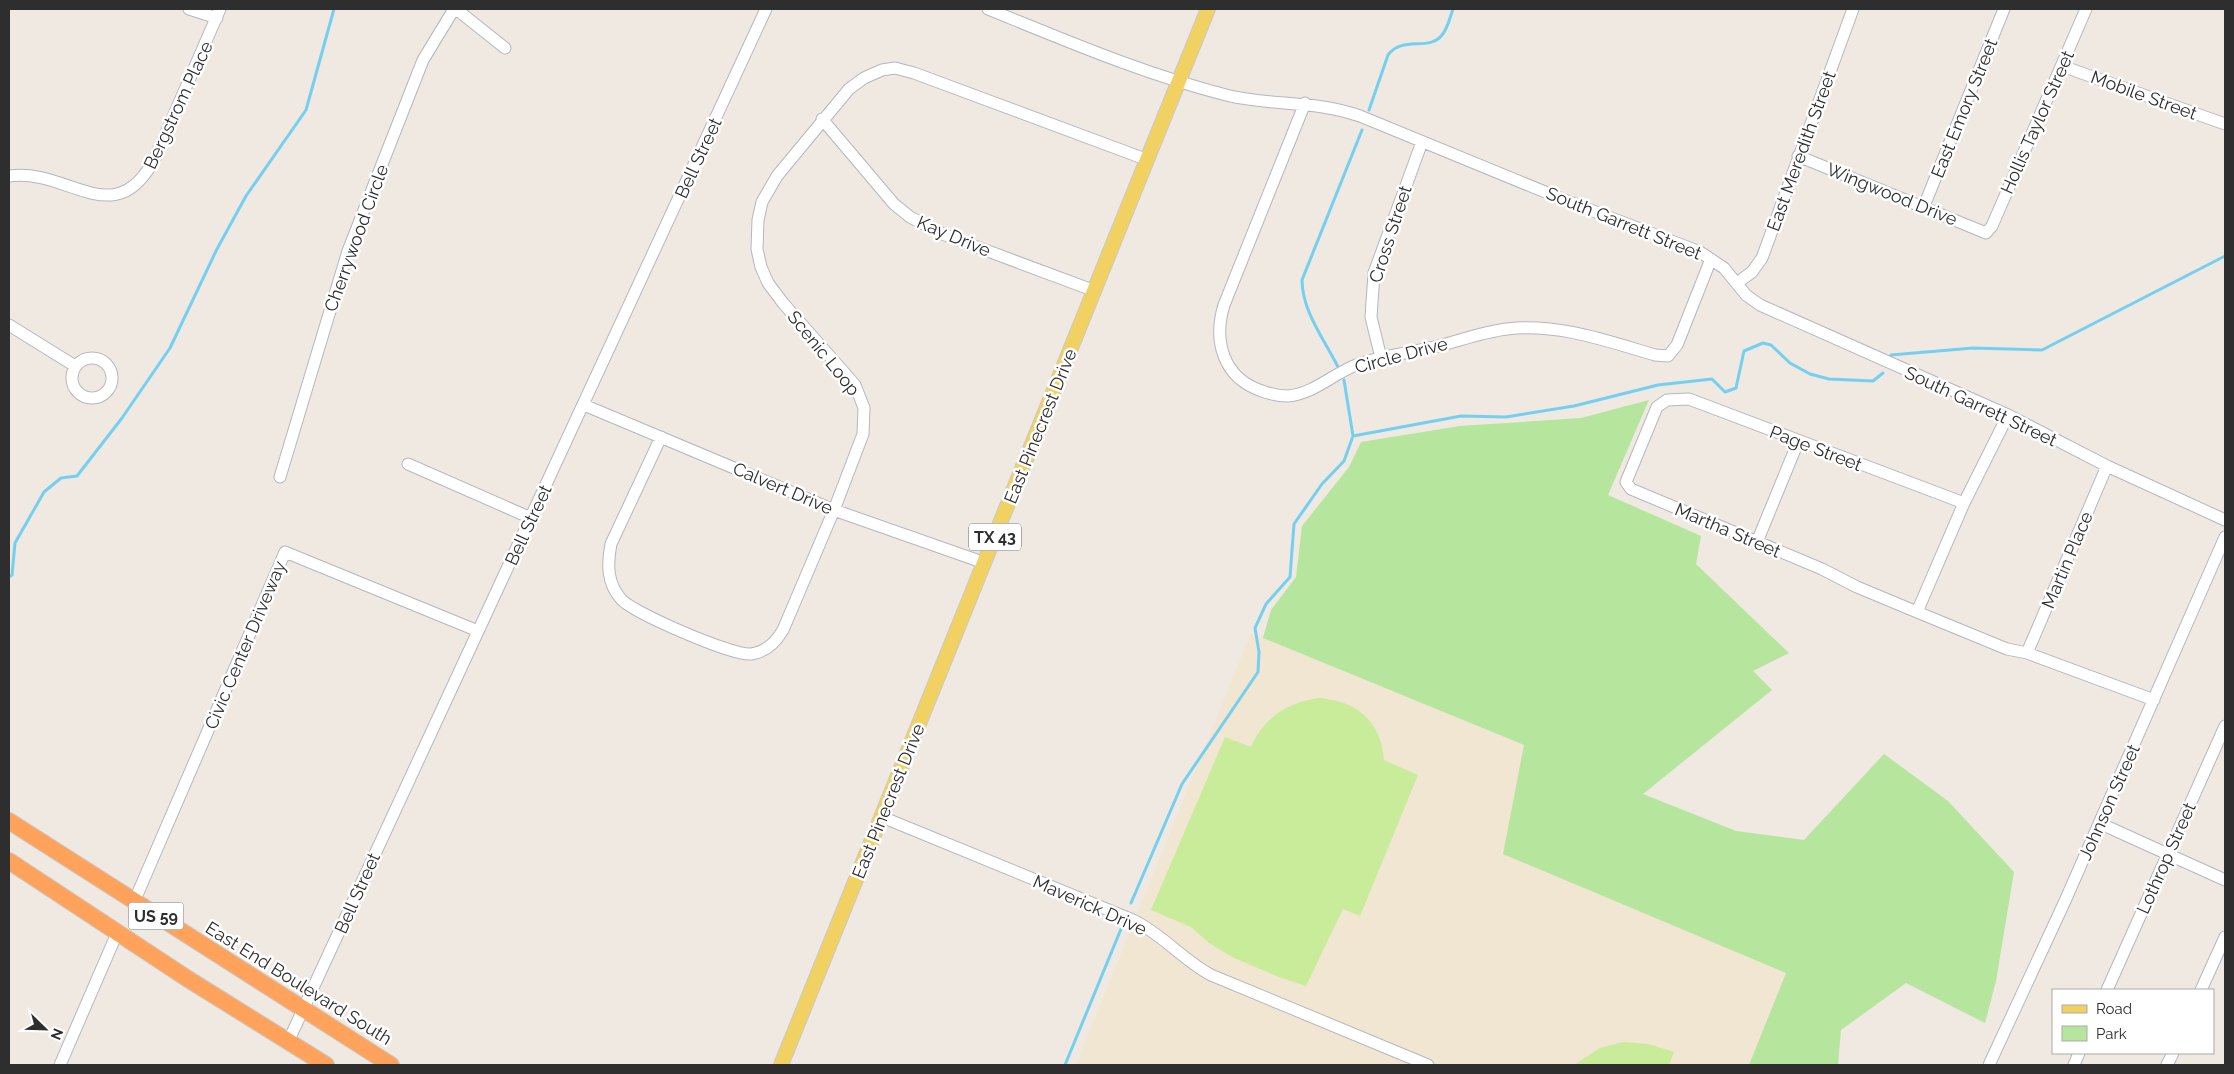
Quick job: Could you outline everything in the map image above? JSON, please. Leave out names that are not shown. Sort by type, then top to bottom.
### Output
[{"type":"highway","name":"East End Boulevard South","points":[[9,821],[391,1065]]},
{"type":"highway","name":"US 59","points":[[9,861],[118,931],[188,979],[326,1065]]},
{"type":"main road","name":"East Pinecrest Drive","points":[[781,1065],[1208,9]]},
{"type":"street","points":[[189,9],[219,13]]},
{"type":"street","name":"Cherrywood Circle","points":[[280,477],[348,250],[423,60],[455,9],[505,48]]},
{"type":"street","name":"Bell Street","points":[[288,1042],[766,9]]},
{"type":"street","name":"South Garrett Street","points":[[988,9],[1156,75],[1238,98],[1305,103],[1348,112],[1567,201],[1700,252],[1724,268],[1752,301],[1768,310],[2008,415],[2107,466],[2225,520]]},
{"type":"street","name":"East Meredith Street","points":[[1737,284],[1758,266],[1762,258],[1853,9]]},
{"type":"street","name":"East Emory Street","points":[[1924,206],[2004,9]]},
{"type":"street","name":"Hollis Taylor Street","points":[[1986,233],[1992,226],[2086,9]]},
{"type":"street","name":"Bergstrom Place","points":[[9,176],[34,176],[85,192],[107,195],[119,194],[137,184],[145,176],[156,156],[219,13]]},
{"type":"street","name":"Mobile Street","points":[[2062,66],[2225,124]]},
{"type":"street","name":"Scenic Loop","points":[[661,437],[614,537],[609,554],[609,572],[616,593],[625,604],[641,614],[737,653],[750,654],[766,649],[775,642],[783,630],[834,510],[863,434],[865,414],[861,396],[855,385],[783,303],[768,283],[761,267],[756,240],[760,211],[767,192],[783,168],[822,119],[856,83],[882,70],[895,68],[914,73],[1148,160]]},
{"type":"street","name":"Circle Drive","points":[[1305,103],[1224,305],[1219,325],[1221,351],[1229,368],[1245,383],[1279,396],[1305,392],[1350,368],[1381,358],[1477,334],[1529,328],[1561,329],[1655,355],[1668,356],[1677,345],[1711,259]]},
{"type":"street","name":"Kay Drive","points":[[822,119],[894,204],[910,217],[945,235],[1094,291]]},
{"type":"street","name":"Cross Street","points":[[1381,358],[1371,317],[1374,273],[1422,142]]},
{"type":"street","name":"Wingwood Drive","points":[[1798,156],[1986,233]]},
{"type":"street","points":[[9,325],[76,366]]},
{"type":"street","name":"Page Street","points":[[1667,400],[1696,400],[1798,442],[1964,503]]},
{"type":"street","name":"Martha Street","points":[[1667,400],[1655,412],[1626,479],[1628,486],[1822,568],[1858,587],[2007,649],[2027,654],[2154,700]]},
{"type":"street","name":"Calvert Drive","points":[[584,405],[834,510],[985,563]]},
{"type":"street","points":[[1917,612],[1964,503],[2008,415]]},
{"type":"street","points":[[1757,542],[1798,442]]},
{"type":"street","points":[[408,464],[532,518]]},
{"type":"street","name":"Martin Place","points":[[2027,654],[2107,466]]},
{"type":"street","name":"Johnson Street","points":[[1989,1065],[2154,700],[2225,536]]},
{"type":"street","name":"Civic Center Driveway","points":[[134,902],[285,552],[478,631]]},
{"type":"street","name":"Lothrop Street","points":[[2107,989],[2225,726]]},
{"type":"street","name":"Maverick Drive","points":[[882,817],[1133,920],[1147,928],[1189,962],[1211,975],[1428,1065]]},
{"type":"street","points":[[2099,823],[2168,856],[2225,880]]},
{"type":"street","points":[[60,1065],[118,931]]},
{"type":"street","points":[[2201,989],[2225,937]]},
{"type":"shaded area","points":[[1251,633],[1525,746],[1504,854],[1786,973],[1749,1065],[1076,1065]]},
{"type":"green space","points":[[1649,400],[1608,495],[1701,536],[1696,564],[1789,653],[1753,671],[1772,690],[1643,794],[1736,831],[1804,840],[1884,754],[1948,801],[2014,872],[1996,981],[1985,1023],[1906,983],[1841,1030],[1838,1065],[1749,1065],[1786,973],[1503,854],[1524,745],[1263,638],[1271,610],[1296,577],[1302,526],[1349,467],[1361,442],[1460,426],[1581,418]]},
{"type":"green space","points":[[1319,698],[1345,703],[1365,716],[1378,734],[1384,760],[1418,775],[1360,916],[1343,909],[1306,986],[1234,958],[1209,943],[1191,927],[1151,910],[1225,737],[1251,747],[1262,728],[1278,713],[1297,703]]},
{"type":"green space","points":[[1623,1042],[1649,1044],[1674,1052],[1669,1065],[1574,1065],[1600,1048]]},
{"type":"waterway","points":[[9,577],[12,575],[15,543],[44,492],[61,478],[77,476],[122,418],[170,348],[217,249],[246,196],[306,110],[334,9]]},
{"type":"waterway","points":[[1369,110],[1388,55],[1394,49],[1401,46],[1423,44],[1437,40],[1446,29],[1453,9]]},
{"type":"waterway","points":[[1338,367],[1310,314],[1303,291],[1302,280],[1362,130]]},
{"type":"waterway","points":[[1891,355],[1973,348],[2042,350],[2225,256]]},
{"type":"waterway","points":[[1131,903],[1182,784],[1258,672],[1259,652],[1255,628],[1266,604],[1290,577],[1294,524],[1322,484],[1344,461],[1353,436],[1461,416],[1506,417],[1574,406],[1658,385],[1712,379],[1725,392],[1736,388],[1744,351],[1763,343],[1771,345],[1790,363],[1810,374],[1829,379],[1873,381],[1883,373]]},
{"type":"waterway","points":[[1344,380],[1353,436]]},
{"type":"waterway","points":[[1065,1065],[1121,929]]}]
